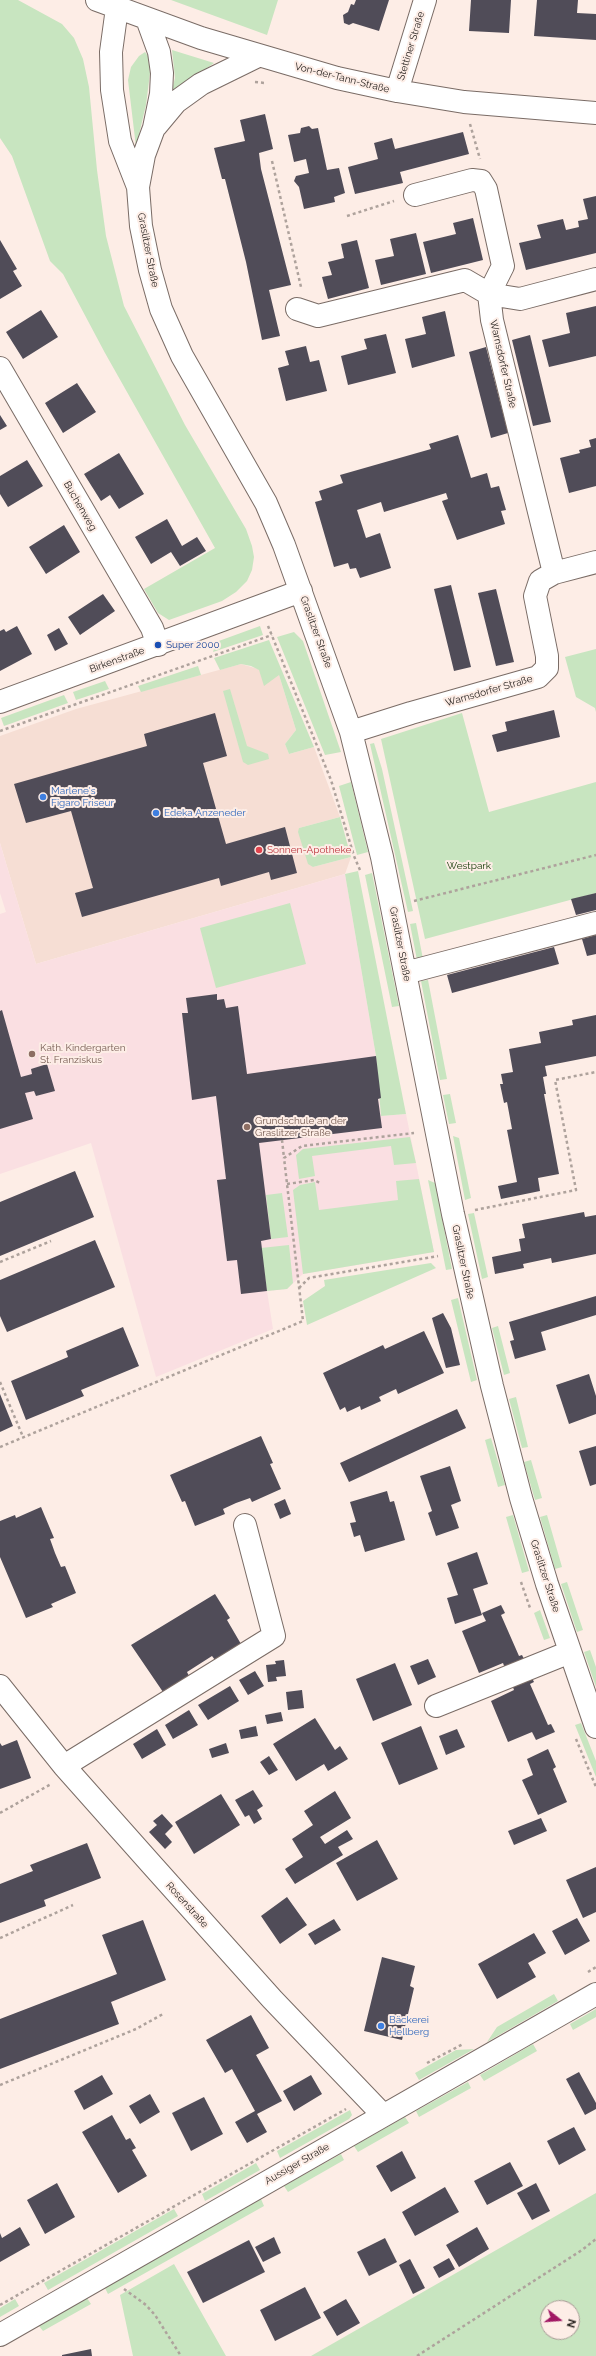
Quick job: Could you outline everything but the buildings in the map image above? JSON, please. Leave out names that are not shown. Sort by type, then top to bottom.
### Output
[{"type":"street","name":"Stettiner Straße","points":[[397,91],[425,0]]},
{"type":"street","name":"Von-der-Tann-Straße","points":[[107,4],[258,56],[337,78],[397,91],[464,102],[596,113]]},
{"type":"street","name":"Graslitzer Straße","points":[[107,4],[111,52],[112,90],[120,142],[138,187],[144,241],[161,309],[182,356],[266,504],[302,591],[351,732],[382,857],[452,1214],[476,1320],[519,1491],[547,1584],[596,1727]]},
{"type":"street","name":"Graslitzer Straße","points":[[138,187],[144,155],[154,128],[161,94],[162,73],[159,52],[147,19]]},
{"type":"street","name":"Graslitzer Straße","points":[[154,128],[176,102],[200,84],[258,56]]},
{"type":"street","points":[[415,195],[472,180],[481,181],[486,189],[504,266],[489,294]]},
{"type":"street","points":[[297,309],[318,316],[465,280],[489,294],[520,299],[596,279]]},
{"type":"street","name":"Warnsdorfer Straße","points":[[489,294],[492,320],[554,573]]},
{"type":"street","name":"Buchenweg","points":[[0,368],[152,628],[158,645]]},
{"type":"street","name":"Warnsdorfer Straße","points":[[351,732],[411,713],[538,677],[547,668],[547,656],[536,596],[540,581],[554,573],[596,562]]},
{"type":"street","name":"Birkenstraße","points":[[0,702],[302,591]]},
{"type":"street","points":[[405,973],[596,923]]},
{"type":"street","points":[[67,1770],[274,1636],[245,1525]]},
{"type":"street","points":[[436,1706],[570,1652]]},
{"type":"street","name":"Rosenstraße","points":[[0,1686],[67,1770],[228,1951],[382,2115]]},
{"type":"street","name":"Aussiger Straße","points":[[0,2335],[382,2115],[596,1994]]},
{"type":"path","points":[[464,102],[483,172],[481,181]]},
{"type":"path","points":[[272,161],[301,286],[297,309]]},
{"type":"path","points":[[347,216],[415,195]]},
{"type":"path","points":[[260,607],[331,780],[354,856],[362,875]]},
{"type":"path","points":[[0,731],[272,636]]},
{"type":"path","points":[[414,901],[596,855]]},
{"type":"path","points":[[452,1214],[576,1190],[555,1080],[596,1072]]},
{"type":"path","points":[[284,1158],[302,1146],[414,1135],[412,1125]]},
{"type":"path","points":[[0,1447],[303,1321],[282,1140]]},
{"type":"path","points":[[287,1184],[314,1180],[320,1183]]},
{"type":"path","points":[[0,1262],[51,1241]]},
{"type":"path","points":[[299,1288],[309,1278],[438,1256],[437,1249]]},
{"type":"path","points":[[0,1382],[23,1437]]},
{"type":"path","points":[[0,1813],[67,1770]]},
{"type":"path","points":[[0,1938],[73,1905]]},
{"type":"path","points":[[582,1975],[596,1968]]},
{"type":"path","points":[[0,2085],[136,2029],[163,2014]]},
{"type":"path","points":[[420,2067],[460,2044],[468,2044]]},
{"type":"path","points":[[0,2305],[365,2098]]},
{"type":"path","points":[[417,2356],[582,2250],[596,2239]]},
{"type":"path","points":[[124,2289],[146,2305],[155,2315],[181,2356]]},
{"type":"shaded area","points":[[241,664],[279,675],[296,730],[285,744],[289,754],[314,747],[340,817],[299,828],[313,867],[351,857],[345,874],[36,964],[0,843],[0,736],[76,709]]},
{"type":"shaded area","name":"Grundschule an der Graslitzer Straße","points":[[0,843],[36,964],[345,874],[376,1056],[381,1116],[406,1114],[434,1252],[303,1274],[287,1289],[267,1291],[273,1329],[156,1377],[91,1143],[0,1174],[0,914],[6,912],[0,893]]},
{"type":"green space","points":[[0,0],[18,0],[62,24],[74,38],[83,59],[89,87],[97,170],[106,236],[124,306],[185,425],[246,529],[252,546],[254,557],[252,570],[247,581],[236,592],[222,601],[169,620],[158,613],[144,589],[215,548],[105,353],[63,274],[50,261],[12,156],[0,138]]},
{"type":"green space","points":[[171,0],[278,0],[267,35]]},
{"type":"green space","points":[[172,50],[214,63],[171,94],[175,78]]},
{"type":"green space","points":[[145,52],[148,56],[150,73],[146,105],[136,147],[128,80],[131,67],[139,56]]},
{"type":"green space","points":[[260,626],[263,635],[213,652],[216,642]]},
{"type":"green space","points":[[294,632],[303,641],[341,752],[325,755],[277,637]]},
{"type":"green space","points":[[269,640],[314,747],[289,754],[285,744],[296,730],[279,675],[264,686],[259,670],[251,666],[241,664],[220,670],[214,658]]},
{"type":"green space","points":[[596,649],[596,712],[595,708],[576,697],[565,657]]},
{"type":"green space","points":[[198,666],[201,675],[141,692],[138,686]]},
{"type":"green space","points":[[105,681],[109,689],[76,700],[73,692]]},
{"type":"green space","points":[[230,689],[247,746],[268,754],[269,759],[248,765],[243,762],[223,691]]},
{"type":"green space","points":[[64,695],[68,703],[4,726],[1,718]]},
{"type":"green space","name":"Westpark","points":[[462,713],[489,812],[596,782],[596,893],[425,939],[381,739]]},
{"type":"green space","points":[[374,743],[382,769],[413,911],[408,912],[370,744]]},
{"type":"green space","points":[[351,782],[368,852],[357,855],[339,786]]},
{"type":"green space","points":[[340,817],[351,857],[313,867],[308,864],[298,832],[299,828]]},
{"type":"green space","points":[[358,871],[406,1114],[381,1116],[376,1056],[345,874]]},
{"type":"green space","points":[[372,873],[399,1006],[392,1007],[365,875]]},
{"type":"green space","points":[[290,903],[306,964],[216,988],[200,928]]},
{"type":"green space","points":[[416,923],[423,959],[417,960],[410,924]]},
{"type":"green space","points":[[428,980],[447,1079],[440,1080],[421,981]]},
{"type":"green space","points":[[450,1094],[456,1123],[449,1124],[443,1095]]},
{"type":"green space","points":[[453,1136],[459,1138],[471,1198],[465,1200]]},
{"type":"green space","points":[[410,1137],[416,1163],[394,1165],[391,1146],[312,1156],[315,1176],[299,1179],[296,1155],[303,1149]]},
{"type":"green space","points":[[419,1179],[434,1252],[303,1274],[293,1190],[300,1185],[315,1182],[319,1210],[398,1200],[396,1181]]},
{"type":"green space","points":[[428,1180],[435,1183],[452,1269],[446,1270]]},
{"type":"green space","points":[[282,1193],[288,1237],[271,1239],[266,1195]]},
{"type":"green space","points":[[474,1213],[488,1277],[482,1279],[468,1214]]},
{"type":"green space","points":[[289,1245],[293,1283],[287,1289],[267,1291],[261,1248]]},
{"type":"green space","points":[[431,1263],[436,1268],[307,1325],[303,1301],[325,1286],[324,1280]]},
{"type":"green space","points":[[458,1298],[477,1380],[471,1382],[451,1300]]},
{"type":"green space","points":[[498,1326],[510,1373],[504,1375],[492,1328]]},
{"type":"green space","points":[[516,1397],[528,1447],[522,1448],[509,1399]]},
{"type":"green space","points":[[491,1438],[505,1485],[498,1487],[485,1440]]},
{"type":"green space","points":[[531,1460],[542,1498],[535,1500],[524,1462]]},
{"type":"green space","points":[[513,1515],[529,1571],[522,1573],[506,1517]]},
{"type":"green space","points":[[547,1515],[562,1567],[555,1569],[540,1517]]},
{"type":"green space","points":[[567,1582],[583,1630],[577,1632],[561,1584]]},
{"type":"green space","points":[[540,1610],[550,1638],[544,1640],[534,1613]]},
{"type":"green space","points":[[590,1650],[596,1667],[596,1687],[584,1652]]},
{"type":"green space","points":[[581,1723],[596,1761],[596,1777],[575,1725]]},
{"type":"green space","points":[[554,1994],[558,2001],[487,2042],[497,2027]]},
{"type":"green space","points":[[596,2009],[596,2017],[573,2030],[570,2024]]},
{"type":"green space","points":[[533,2044],[537,2051],[484,2081],[480,2075]]},
{"type":"green space","points":[[474,2049],[419,2080],[415,2073],[456,2050]]},
{"type":"green space","points":[[468,2082],[471,2088],[419,2117],[416,2111]]},
{"type":"green space","points":[[350,2110],[352,2115],[349,2119],[280,2158],[277,2151]]},
{"type":"green space","points":[[405,2117],[409,2123],[358,2152],[354,2146]]},
{"type":"green space","points":[[341,2154],[344,2160],[288,2192],[284,2186]]},
{"type":"green space","points":[[256,2163],[260,2170],[205,2201],[202,2194]]},
{"type":"green space","points":[[596,2193],[596,2356],[311,2356]]},
{"type":"green space","points":[[261,2199],[264,2206],[108,2294],[105,2288]]},
{"type":"green space","points":[[174,2209],[178,2216],[48,2290],[44,2283]]},
{"type":"green space","points":[[174,2264],[226,2356],[133,2356],[120,2295]]},
{"type":"green space","points":[[87,2298],[91,2304],[43,2331],[39,2326]]},
{"type":"green space","points":[[15,2299],[19,2306],[0,2317],[0,2308]]},
{"type":"place","name":"Super 2000","points":[[158,645]]},
{"type":"place","name":"Marlene's Figaro Friseur","points":[[43,797]]},
{"type":"place","name":"Edeka Anzeneder","points":[[156,813]]},
{"type":"place","name":"Sonnen-Apotheke","points":[[259,850]]},
{"type":"place","name":"Kath. Kindergarten St. Franziskus","points":[[32,1054]]},
{"type":"place","name":"Grundschule an der Graslitzer Straße","points":[[247,1127]]},
{"type":"place","name":"Bäckerei Hellberg","points":[[381,2026]]}]
